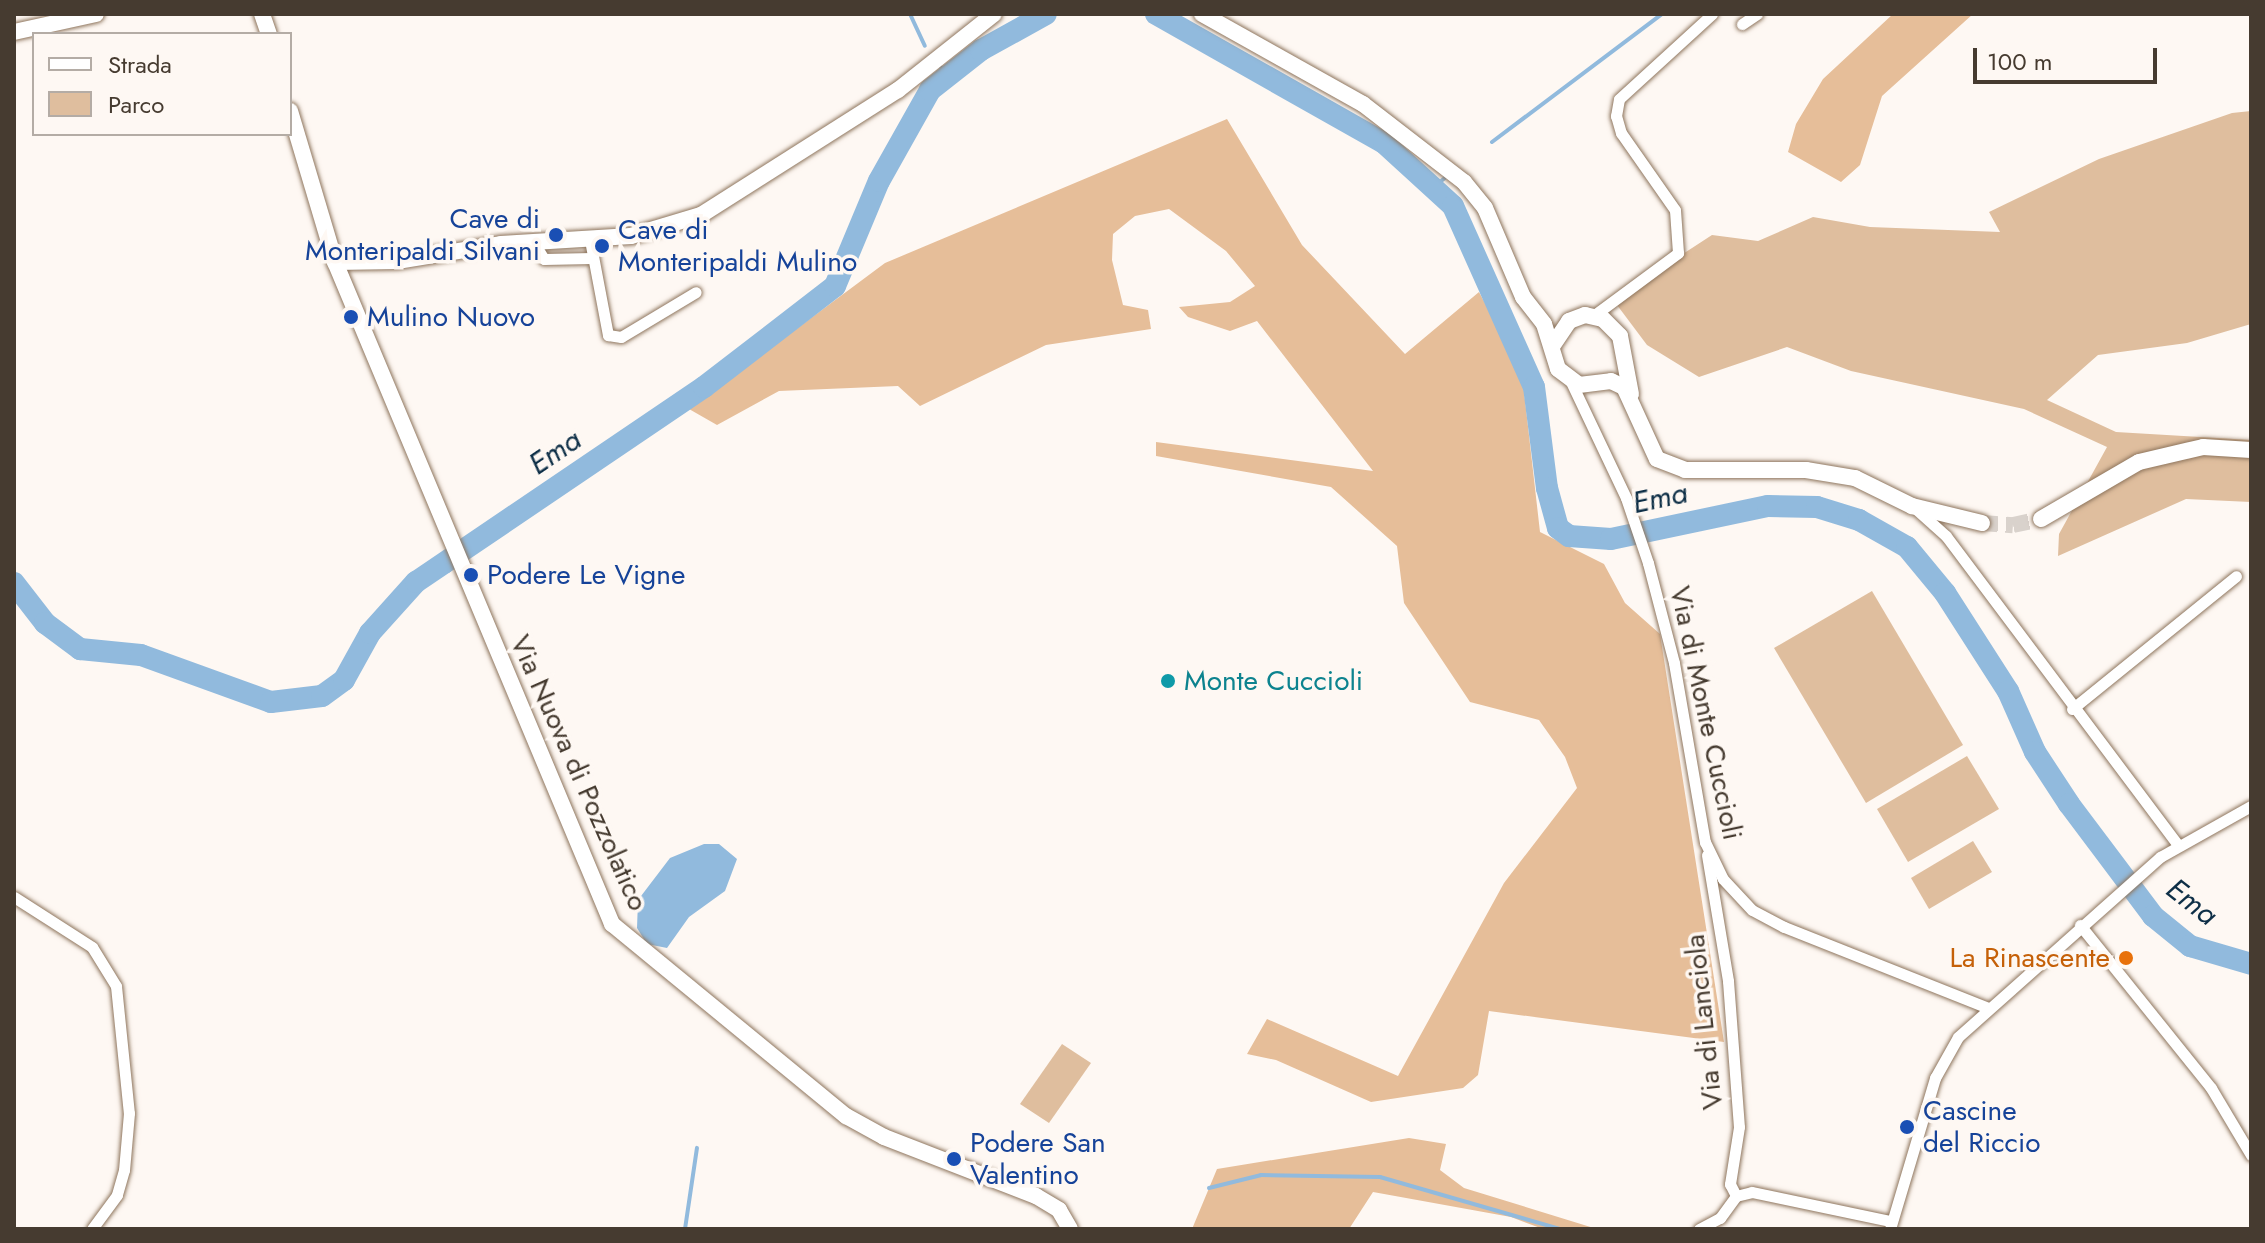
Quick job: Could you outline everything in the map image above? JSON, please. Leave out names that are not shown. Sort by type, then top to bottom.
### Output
[{"type":"street","points":[[14,32],[51,20],[96,14]]},
{"type":"street","points":[[335,262],[397,261],[534,243],[631,236],[701,215],[898,90],[994,14]]},
{"type":"street","points":[[1202,14],[1363,104],[1464,182],[1485,208],[1523,297],[1538,315],[1553,345],[1558,369],[1571,382],[1587,386],[1604,382],[1624,387],[1635,403]]},
{"type":"street","points":[[1553,345],[1562,326],[1576,317],[1593,316],[1617,301],[1634,283],[1670,261],[1680,244],[1675,210],[1621,133],[1616,116],[1619,99],[1712,14]]},
{"type":"street","points":[[1742,24],[1757,14]]},
{"type":"street","name":"Via Nuova di Pozzolatico","points":[[292,118],[335,262],[612,924],[846,1116],[884,1137],[1036,1196],[1059,1210],[1070,1229]]},
{"type":"street","points":[[590,240],[608,335],[621,337],[696,292]]},
{"type":"street","points":[[534,243],[544,259],[592,258]]},
{"type":"street","points":[[1617,301],[1612,325],[1635,403],[1651,450],[1666,464],[1685,470],[1842,475],[1912,506],[1982,523]]},
{"type":"street","points":[[1538,315],[1562,326]]},
{"type":"street","points":[[1593,316],[1612,325]]},
{"type":"street","points":[[1587,413],[1593,392],[1623,356]]},
{"type":"street","name":"Via di Monte Cuccioli","points":[[1571,382],[1587,413],[1597,446],[1626,498],[1648,563],[1674,663],[1705,842],[1723,879],[1752,910],[1989,1008]]},
{"type":"street","points":[[2041,519],[2139,462],[2203,447],[2251,450]]},
{"type":"street","points":[[1912,506],[1946,536],[2072,709],[2178,845]]},
{"type":"street","points":[[2072,709],[2236,576]]},
{"type":"street","points":[[1699,1229],[1720,1218],[1736,1196],[1752,1192],[1890,1225],[1935,1078],[1958,1037],[2096,910],[2162,855],[2251,806]]},
{"type":"street","name":"Via di Lanciola","points":[[1705,842],[1728,981],[1739,1127],[1730,1184],[1736,1196]]},
{"type":"street","points":[[14,897],[92,947],[116,986],[129,1113],[124,1170],[117,1195],[92,1229]]},
{"type":"street","points":[[2080,925],[2194,1065],[2251,1155]]},
{"type":"green space","points":[[2251,111],[2251,324],[2187,343],[2098,355],[2047,400],[2116,432],[2251,440],[2251,502],[2186,499],[2058,556],[2059,534],[2107,447],[2024,409],[1851,371],[1787,347],[1699,377],[1647,345],[1617,305],[1626,291],[1712,235],[1758,241],[1813,217],[1870,227],[2000,232],[1989,212],[2099,159],[2232,113]]},
{"type":"green space","points":[[1872,591],[1963,745],[1866,803],[1774,648]]},
{"type":"green space","points":[[1967,756],[1999,809],[1908,862],[1877,809]]},
{"type":"green space","points":[[1973,841],[1992,872],[1929,909],[1911,878]]},
{"type":"green space","points":[[1062,1044],[1091,1063],[1049,1123],[1020,1104]]},
{"type":"shaded area","points":[[1893,14],[1973,14],[1882,96],[1860,165],[1841,182],[1788,152],[1796,124],[1823,79]]},
{"type":"shaded area","points":[[1227,119],[1302,245],[1405,354],[1479,292],[1522,374],[1540,532],[1604,564],[1625,603],[1660,634],[1724,1042],[1489,1011],[1478,1075],[1463,1088],[1371,1102],[1276,1060],[1247,1054],[1267,1019],[1398,1076],[1504,883],[1577,788],[1565,757],[1539,720],[1470,702],[1404,603],[1397,546],[1331,487],[1156,456],[1156,442],[1373,471],[1257,321],[1230,331],[1188,317],[1179,307],[1230,302],[1255,286],[1226,251],[1169,209],[1135,216],[1113,234],[1112,260],[1123,305],[1148,310],[1151,329],[1046,345],[920,406],[898,386],[779,391],[717,425],[689,409],[885,263]]},
{"type":"shaded area","points":[[1409,1138],[1446,1144],[1440,1170],[1464,1188],[1597,1229],[1543,1229],[1511,1217],[1373,1192],[1349,1229],[1192,1229],[1217,1169]]},
{"type":"water","points":[[704,844],[719,844],[737,859],[725,891],[689,917],[667,948],[647,944],[637,928],[638,900],[670,858]]},
{"type":"waterway","points":[[910,14],[925,46]]},
{"type":"waterway","name":"Ema","points":[[14,583],[45,623],[80,649],[141,655],[271,702],[322,696],[344,680],[370,633],[416,582],[704,387],[835,286],[879,181],[930,90],[981,50],[1046,14]]},
{"type":"waterway","name":"Ema","points":[[1156,14],[1384,143],[1453,206],[1534,387],[1547,488],[1558,528],[1569,536],[1611,539],[1768,506],[1817,507],[1859,520],[1907,547],[1945,593],[2008,691],[2035,752],[2069,804],[2153,916],[2190,946],[2251,964]]},
{"type":"waterway","points":[[1492,142],[1662,14]]},
{"type":"waterway","points":[[939,65],[949,76]]},
{"type":"waterway","points":[[1435,186],[1445,178]]},
{"type":"waterway","points":[[446,561],[449,571]]},
{"type":"waterway","points":[[685,1229],[697,1148]]},
{"type":"waterway","points":[[1209,1188],[1261,1175],[1380,1177],[1560,1229]]},
{"type":"tunnel","points":[[1982,523],[2013,525],[2041,519]]},
{"type":"place","name":"Cave di Monteripaldi Silvani","points":[[556,235]]},
{"type":"place","name":"Cave di Monteripaldi Mulino","points":[[602,246]]},
{"type":"place","name":"Mulino Nuovo","points":[[351,317]]},
{"type":"place","name":"Podere Le Vigne","points":[[471,575]]},
{"type":"place","name":"Monte Cuccioli","points":[[1168,681]]},
{"type":"place","name":"La Rinascente","points":[[2126,958]]},
{"type":"place","name":"Cascine del Riccio","points":[[1907,1127]]},
{"type":"place","name":"Podere San Valentino","points":[[954,1159]]}]
